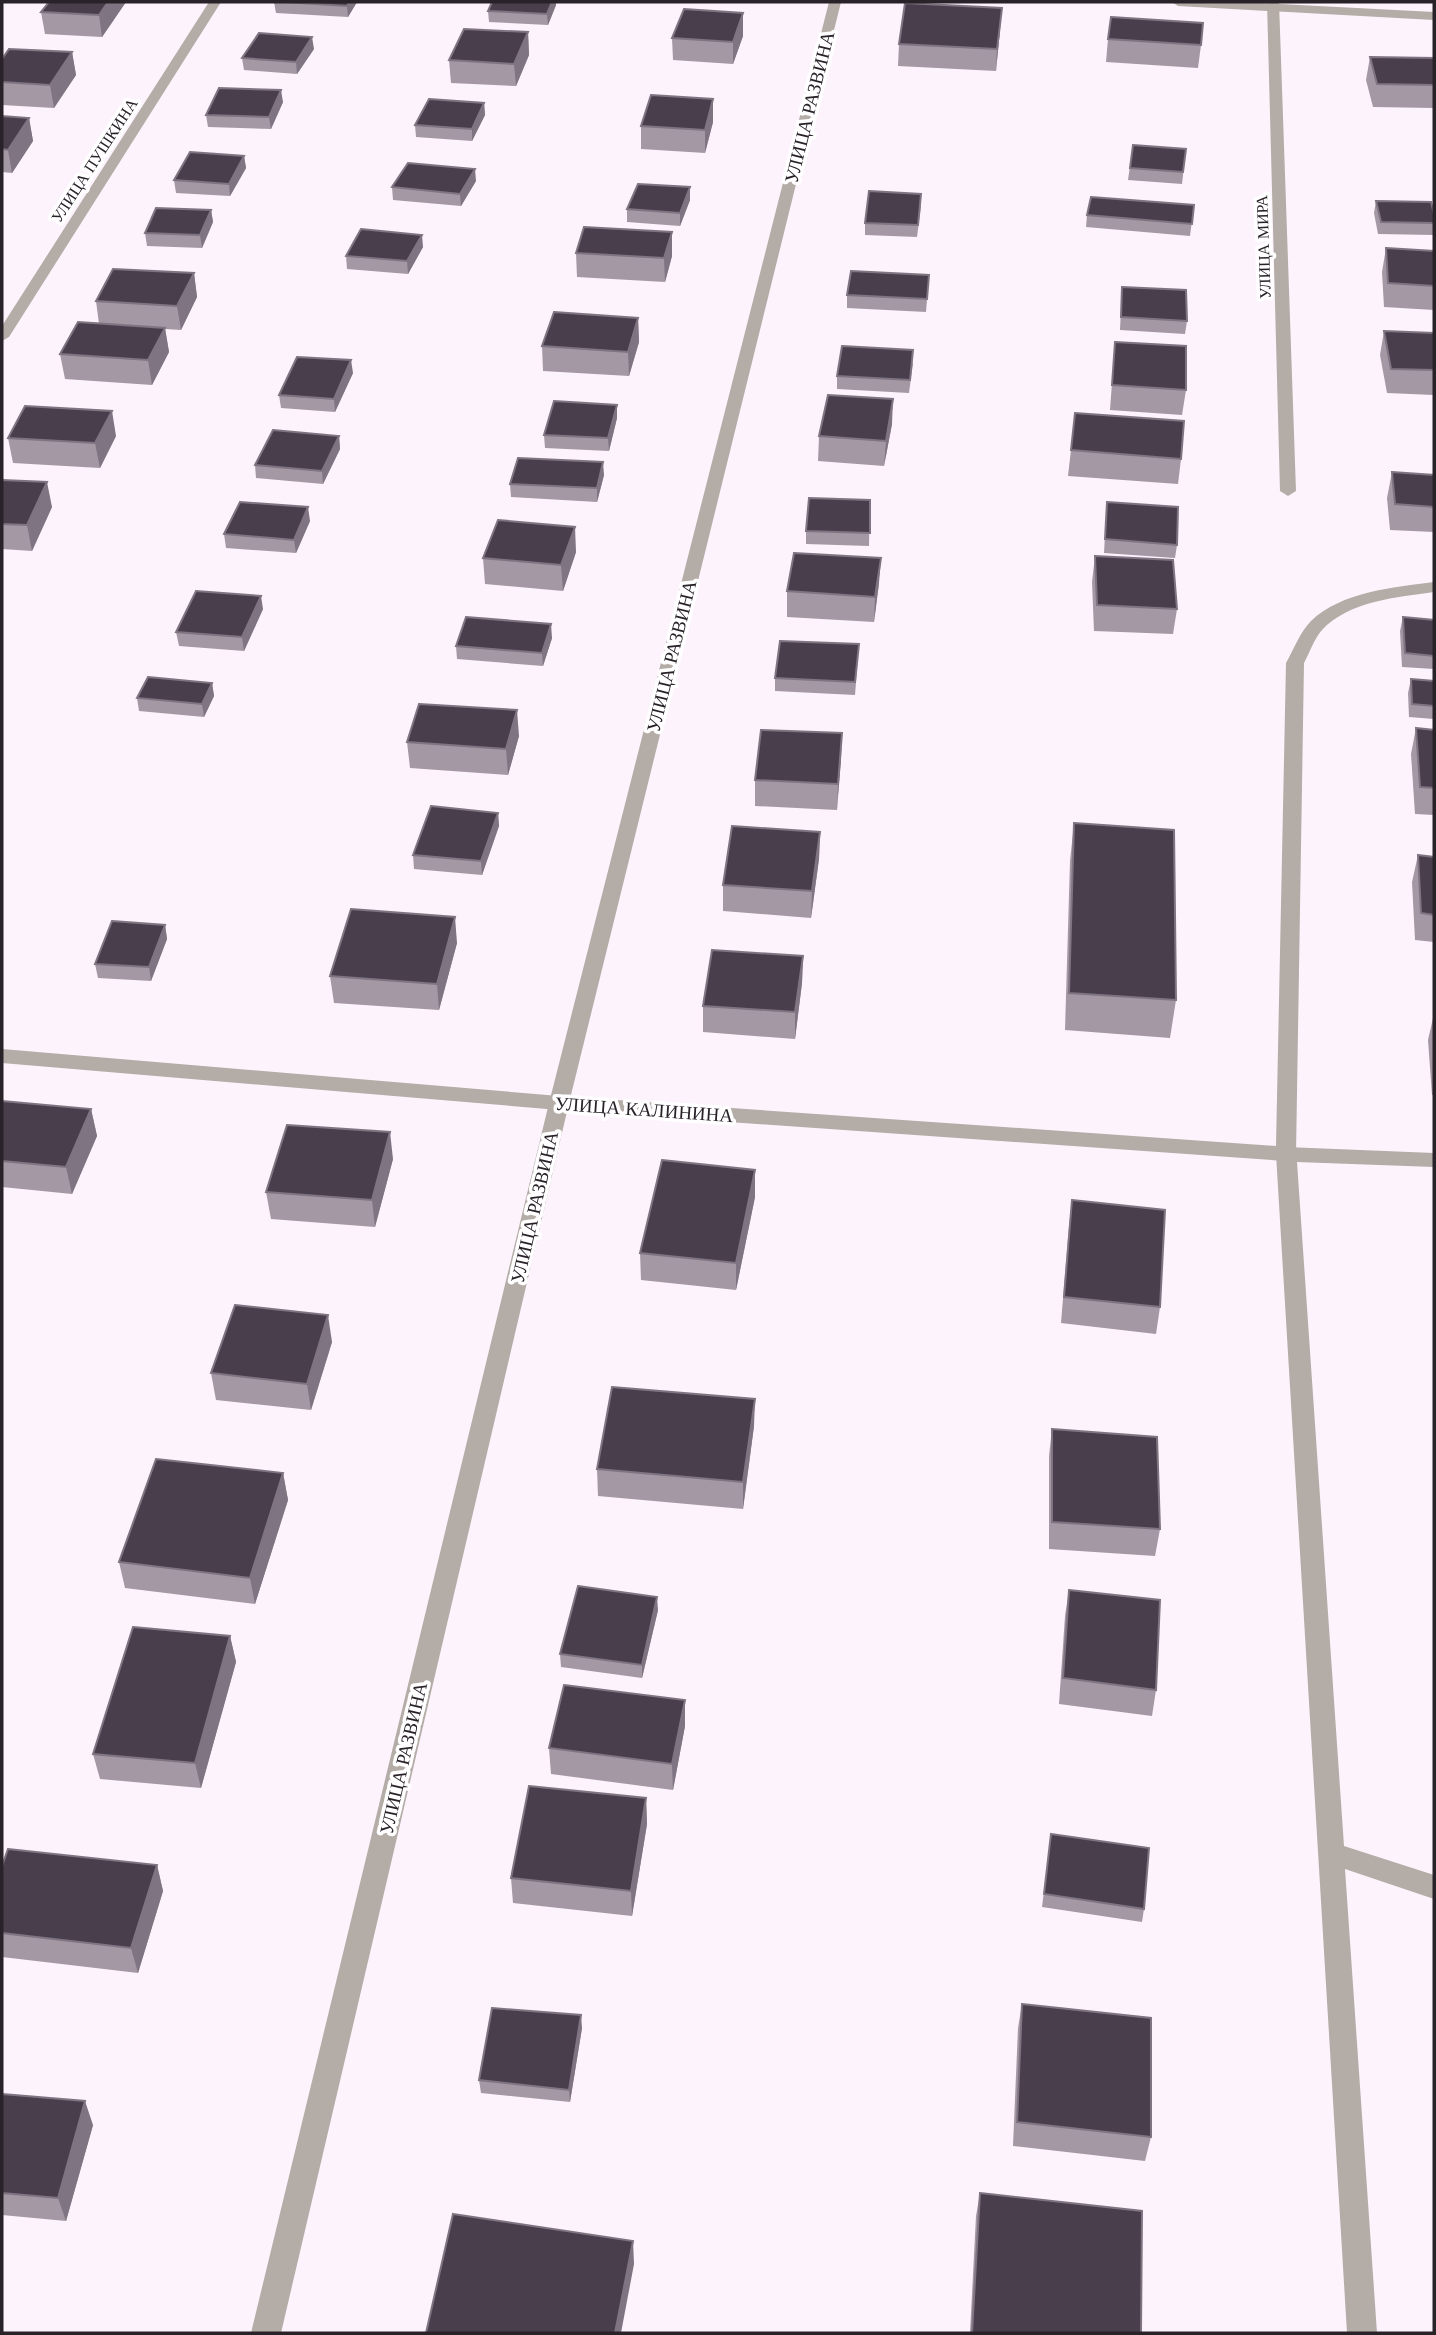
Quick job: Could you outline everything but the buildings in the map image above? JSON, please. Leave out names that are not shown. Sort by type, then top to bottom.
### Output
[{"type":"street","name":"УЛИЦА ПУШКИНА","points":[[2,337],[215,2]]},
{"type":"street","name":"УЛИЦА РАЗВИНА","points":[[266,2333],[559,1103],[835,2]]},
{"type":"street","points":[[1178,2],[1273,4],[1434,16]]},
{"type":"street","name":"УЛИЦА МИРА","points":[[1273,4],[1288,491]]},
{"type":"street","points":[[1362,2333],[1286,1154],[1295,663],[1317,624],[1353,603],[1405,590],[1434,587]]},
{"type":"street","name":"УЛИЦА КАЛИНИНА","points":[[2,1056],[559,1103],[1286,1154],[1434,1160]]},
{"type":"street","points":[[1331,1853],[1434,1887]]}]
